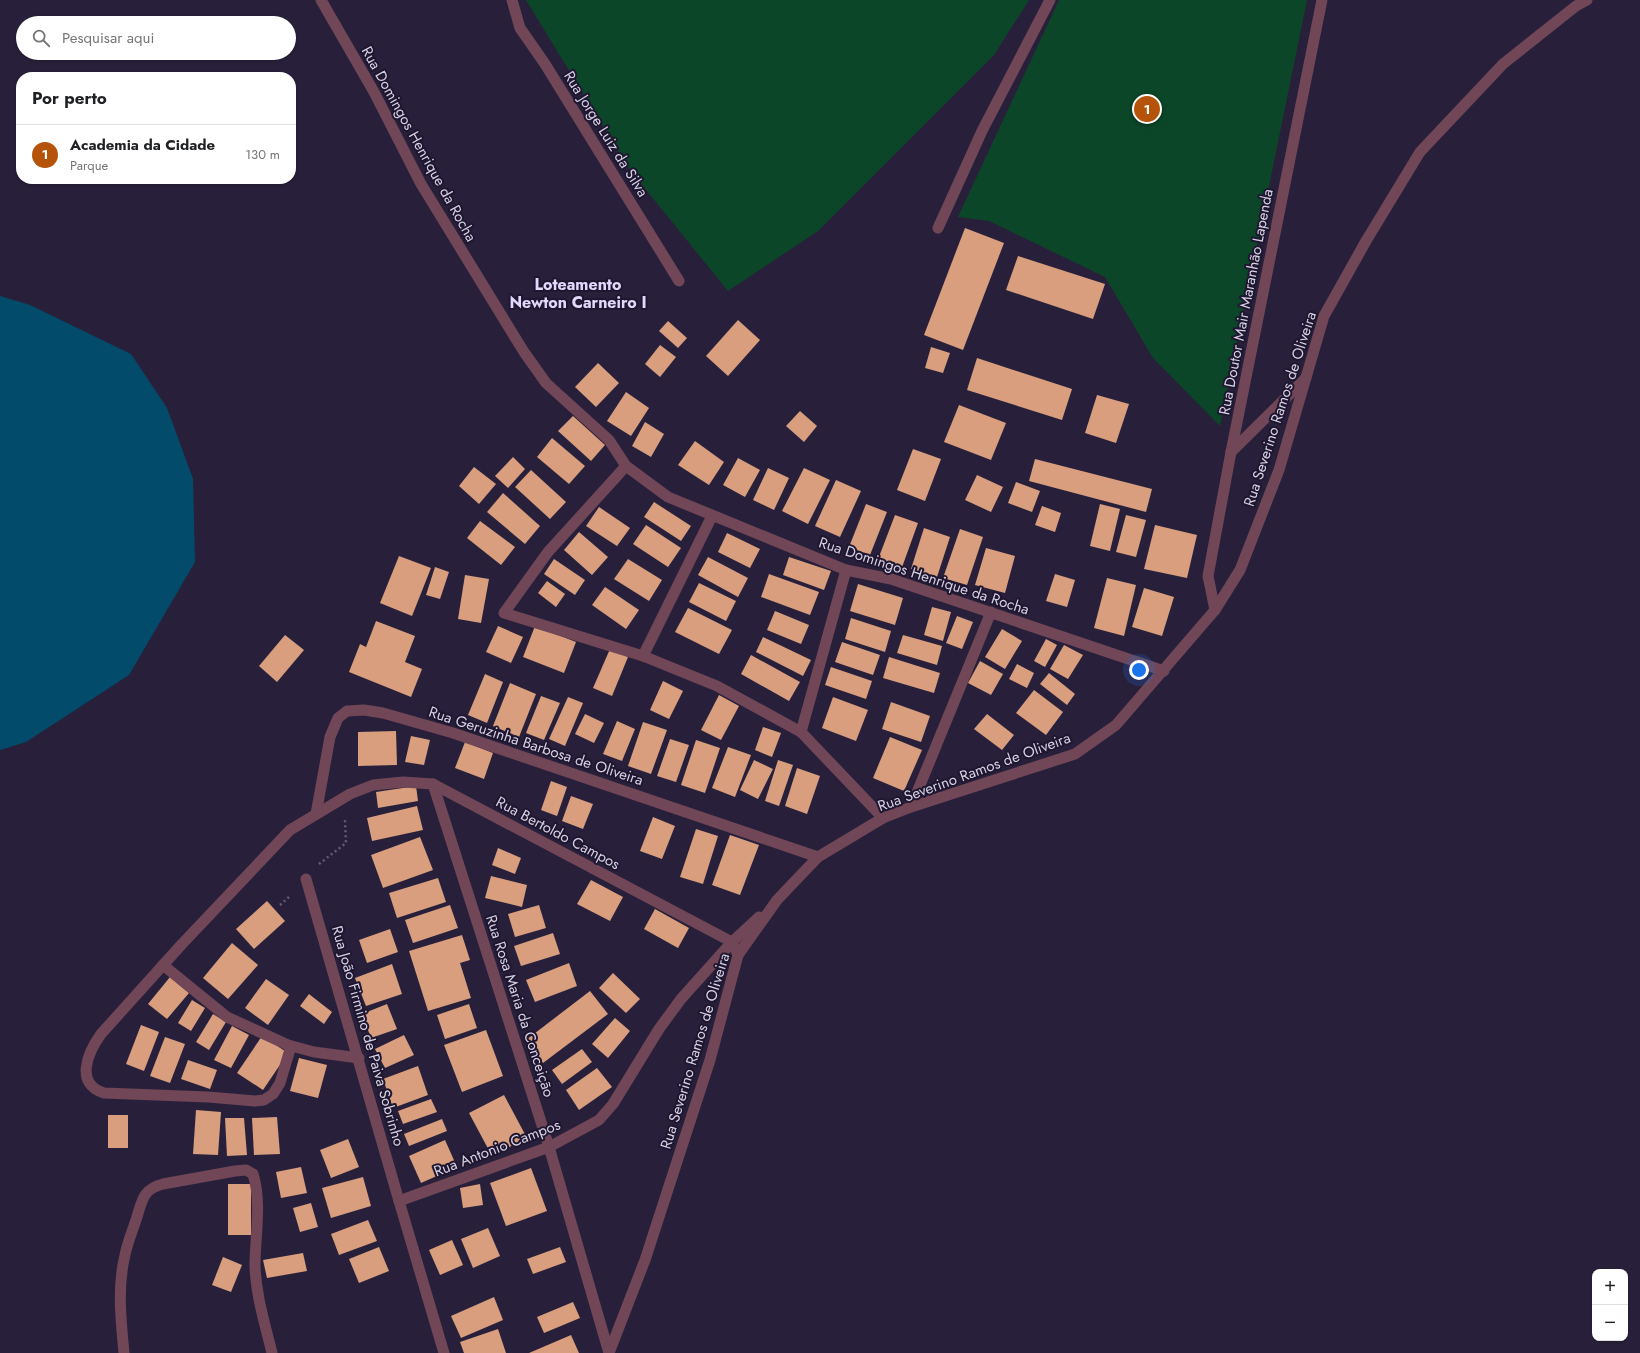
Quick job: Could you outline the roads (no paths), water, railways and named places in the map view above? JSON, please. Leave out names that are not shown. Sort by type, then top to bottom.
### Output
[{"type":"street","name":"Rua Domingos Henrique da Rocha","points":[[321,0],[374,92],[421,184],[524,352],[546,383],[609,440],[626,466],[668,497],[846,570],[891,579],[1164,671]]},
{"type":"street","name":"Rua Jorge Luiz da Silva","points":[[512,0],[520,28],[545,64],[679,282]]},
{"type":"street","points":[[938,228],[982,131],[1050,0]]},
{"type":"street","name":"Rua Doutor Mair Maranhão Lapenda","points":[[1215,610],[1208,576],[1231,452],[1322,0]]},
{"type":"street","name":"Rua Severino Ramos de Oliveira","points":[[609,1353],[645,1260],[710,1060],[738,955],[777,900],[818,857],[883,818],[911,807],[1075,754],[1116,725],[1215,610],[1240,570],[1276,477],[1324,316],[1366,241],[1420,152],[1503,64],[1576,6],[1587,0]]},
{"type":"street","points":[[1231,452],[1306,377]]},
{"type":"street","points":[[626,466],[548,552],[504,613],[642,656],[717,686],[801,732],[883,818]]},
{"type":"street","points":[[642,656],[712,516]]},
{"type":"street","points":[[801,732],[846,570]]},
{"type":"street","points":[[911,807],[991,612]]},
{"type":"street","name":"Rua Geruzinha Barbosa de Oliveira","points":[[316,814],[330,737],[338,718],[347,711],[364,710],[383,713],[453,733],[818,857]]},
{"type":"street","name":"Rua Bertoldo Campos","points":[[291,1046],[280,1083],[273,1094],[264,1100],[255,1102],[208,1097],[104,1093],[93,1090],[86,1075],[91,1048],[101,1034],[163,965],[290,830],[350,794],[373,785],[403,782],[433,784],[732,942]]},
{"type":"street","name":"Rua Rosa Maria da Conceição","points":[[433,784],[549,1147],[609,1353]]},
{"type":"street","name":"Rua João Firmino de Paiva Sobrinho","points":[[306,880],[359,1058],[399,1201]]},
{"type":"street","name":"Rua Antonio Campos","points":[[399,1201],[549,1147],[599,1120],[613,1104],[658,1030],[681,999],[732,942],[777,900]]},
{"type":"street","points":[[732,942],[738,955]]},
{"type":"street","points":[[163,965],[227,1017],[291,1046],[314,1052],[359,1058]]},
{"type":"street","points":[[124,1353],[120,1293],[121,1280],[125,1255],[145,1193],[155,1186],[163,1184],[246,1170],[253,1174],[257,1187],[255,1266],[258,1297],[272,1353]]},
{"type":"street","points":[[399,1201],[444,1353]]},
{"type":"water","points":[[0,296],[30,305],[131,354],[167,408],[193,479],[195,562],[129,675],[26,742],[0,750]]},
{"type":"place","name":"Academia da Cidade","points":[[1147,109]]},
{"type":"district","name":"Loteamento Newton Carneiro I","points":[[578,293]]}]
